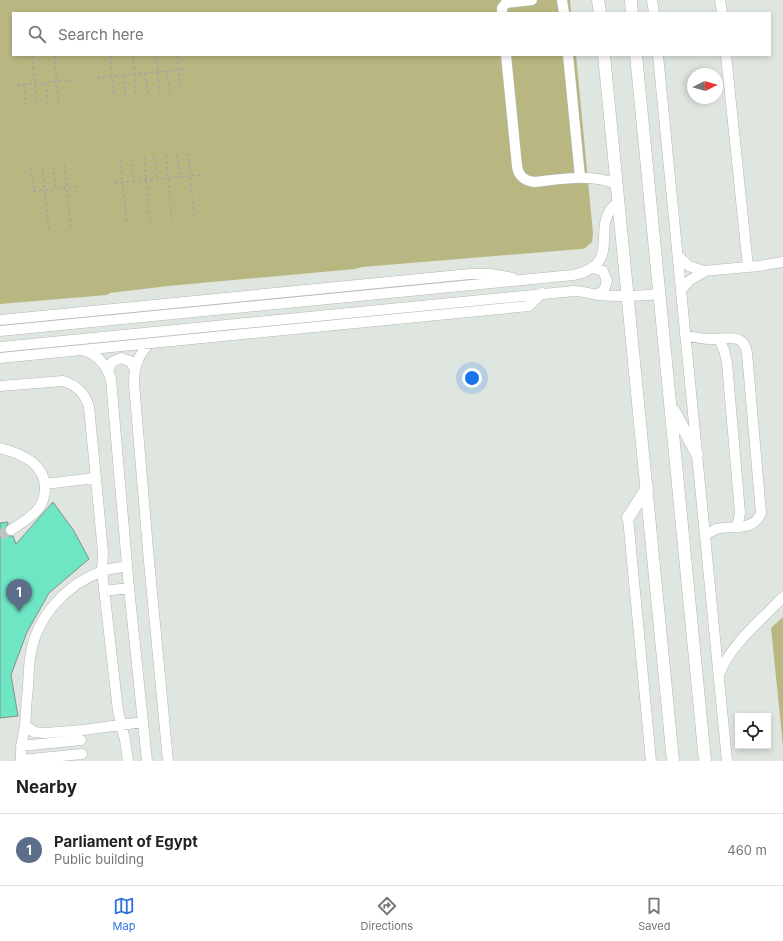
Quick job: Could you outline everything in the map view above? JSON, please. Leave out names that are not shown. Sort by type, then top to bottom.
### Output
[{"type":"main road","points":[[598,0],[600,12]]},
{"type":"main road","points":[[631,0],[632,12]]},
{"type":"main road","points":[[604,56],[674,761]]},
{"type":"main road","points":[[636,56],[705,761]]},
{"type":"main road","points":[[671,406],[697,454]]},
{"type":"main road","points":[[628,518],[647,488]]},
{"type":"street","points":[[502,12],[502,8],[506,3],[532,0]]},
{"type":"street","points":[[562,0],[564,12]]},
{"type":"street","points":[[652,0],[654,12]]},
{"type":"street","points":[[720,0],[722,12]]},
{"type":"street","points":[[506,56],[519,174],[525,180],[534,182],[580,177],[599,178],[617,184]]},
{"type":"street","points":[[568,56],[580,177]]},
{"type":"street","points":[[658,56],[727,761]]},
{"type":"street","points":[[726,56],[748,267]]},
{"type":"street","points":[[0,331],[573,275],[593,268],[601,258],[604,251],[605,220],[613,206],[619,202]]},
{"type":"street","points":[[678,256],[693,268],[708,271]]},
{"type":"street","points":[[681,290],[696,276],[708,271],[783,262]]},
{"type":"street","points":[[593,268],[603,271],[607,280],[604,290],[597,295]]},
{"type":"street","points":[[0,320],[470,274],[491,274],[521,280]]},
{"type":"street","points":[[0,347],[574,290],[597,295],[628,297],[659,294]]},
{"type":"street","points":[[0,358],[529,306],[542,293]]},
{"type":"street","points":[[295,328],[306,316]]},
{"type":"street","points":[[685,335],[702,339],[732,337],[739,340],[744,345],[746,353],[761,509],[759,517],[755,522],[748,526],[717,529],[705,535]]},
{"type":"street","points":[[719,339],[724,350],[727,363],[740,513],[738,527]]},
{"type":"street","points":[[150,343],[140,355],[135,369],[134,384],[148,553],[168,761]]},
{"type":"street","points":[[80,350],[92,354],[98,358],[108,371],[112,387],[129,588],[147,761]]},
{"type":"street","points":[[108,371],[112,362],[121,358],[130,361],[135,369]]},
{"type":"street","points":[[0,386],[63,381],[77,387],[83,393],[89,407],[103,556],[102,571],[104,591],[117,706],[128,761]]},
{"type":"street","points":[[0,448],[16,453],[34,462],[39,468],[45,484],[43,501],[38,509],[11,530]]},
{"type":"street","points":[[45,484],[95,478]]},
{"type":"street","points":[[628,518],[651,761]]},
{"type":"street","points":[[82,730],[82,757],[21,760],[21,746],[25,725],[31,651],[35,636],[50,610],[71,588],[83,580],[102,571],[127,566]]},
{"type":"street","points":[[104,591],[129,588]]},
{"type":"street","points":[[718,676],[726,660],[737,645],[783,597]]},
{"type":"street","points":[[25,725],[29,729],[39,733],[82,730],[143,722]]},
{"type":"street","points":[[21,746],[81,740]]},
{"type":"path","points":[[32,56],[36,106]]},
{"type":"path","points":[[54,56],[60,104]]},
{"type":"path","points":[[110,56],[114,99]]},
{"type":"path","points":[[133,56],[136,97]]},
{"type":"path","points":[[156,56],[160,95]]},
{"type":"path","points":[[177,56],[181,93]]},
{"type":"path","points":[[97,78],[188,69]]},
{"type":"path","points":[[167,71],[170,94]]},
{"type":"path","points":[[145,73],[148,96]]},
{"type":"path","points":[[124,75],[125,98]]},
{"type":"path","points":[[18,85],[74,80]]},
{"type":"path","points":[[46,83],[48,105]]},
{"type":"path","points":[[24,85],[26,107]]},
{"type":"path","points":[[188,153],[194,217]]},
{"type":"path","points":[[177,154],[180,177]]},
{"type":"path","points":[[166,155],[172,219]]},
{"type":"path","points":[[154,156],[157,180]]},
{"type":"path","points":[[144,157],[150,221]]},
{"type":"path","points":[[132,158],[134,182]]},
{"type":"path","points":[[120,160],[128,223]]},
{"type":"path","points":[[64,165],[71,229]]},
{"type":"path","points":[[53,166],[56,189]]},
{"type":"path","points":[[42,167],[49,231]]},
{"type":"path","points":[[31,168],[34,192]]},
{"type":"path","points":[[108,184],[200,176]]},
{"type":"path","points":[[27,192],[83,186]]},
{"type":"shaded area","points":[[0,0],[570,0],[571,12],[12,12],[12,56],[576,56],[593,233],[592,242],[585,248],[581,249],[362,267],[355,269],[168,286],[110,293],[107,295],[0,304]]},
{"type":"shaded area","points":[[783,617],[783,746],[771,628]]},
{"type":"building","points":[[53,502],[74,531],[89,559],[49,593],[27,632],[11,675],[18,716],[0,718],[0,523],[8,522],[5,533],[8,536],[13,536],[16,544]]},
{"type":"tunnel","points":[[0,535],[11,530]]},
{"type":"place","name":"Parliament of Egypt","points":[[19,612]]}]
